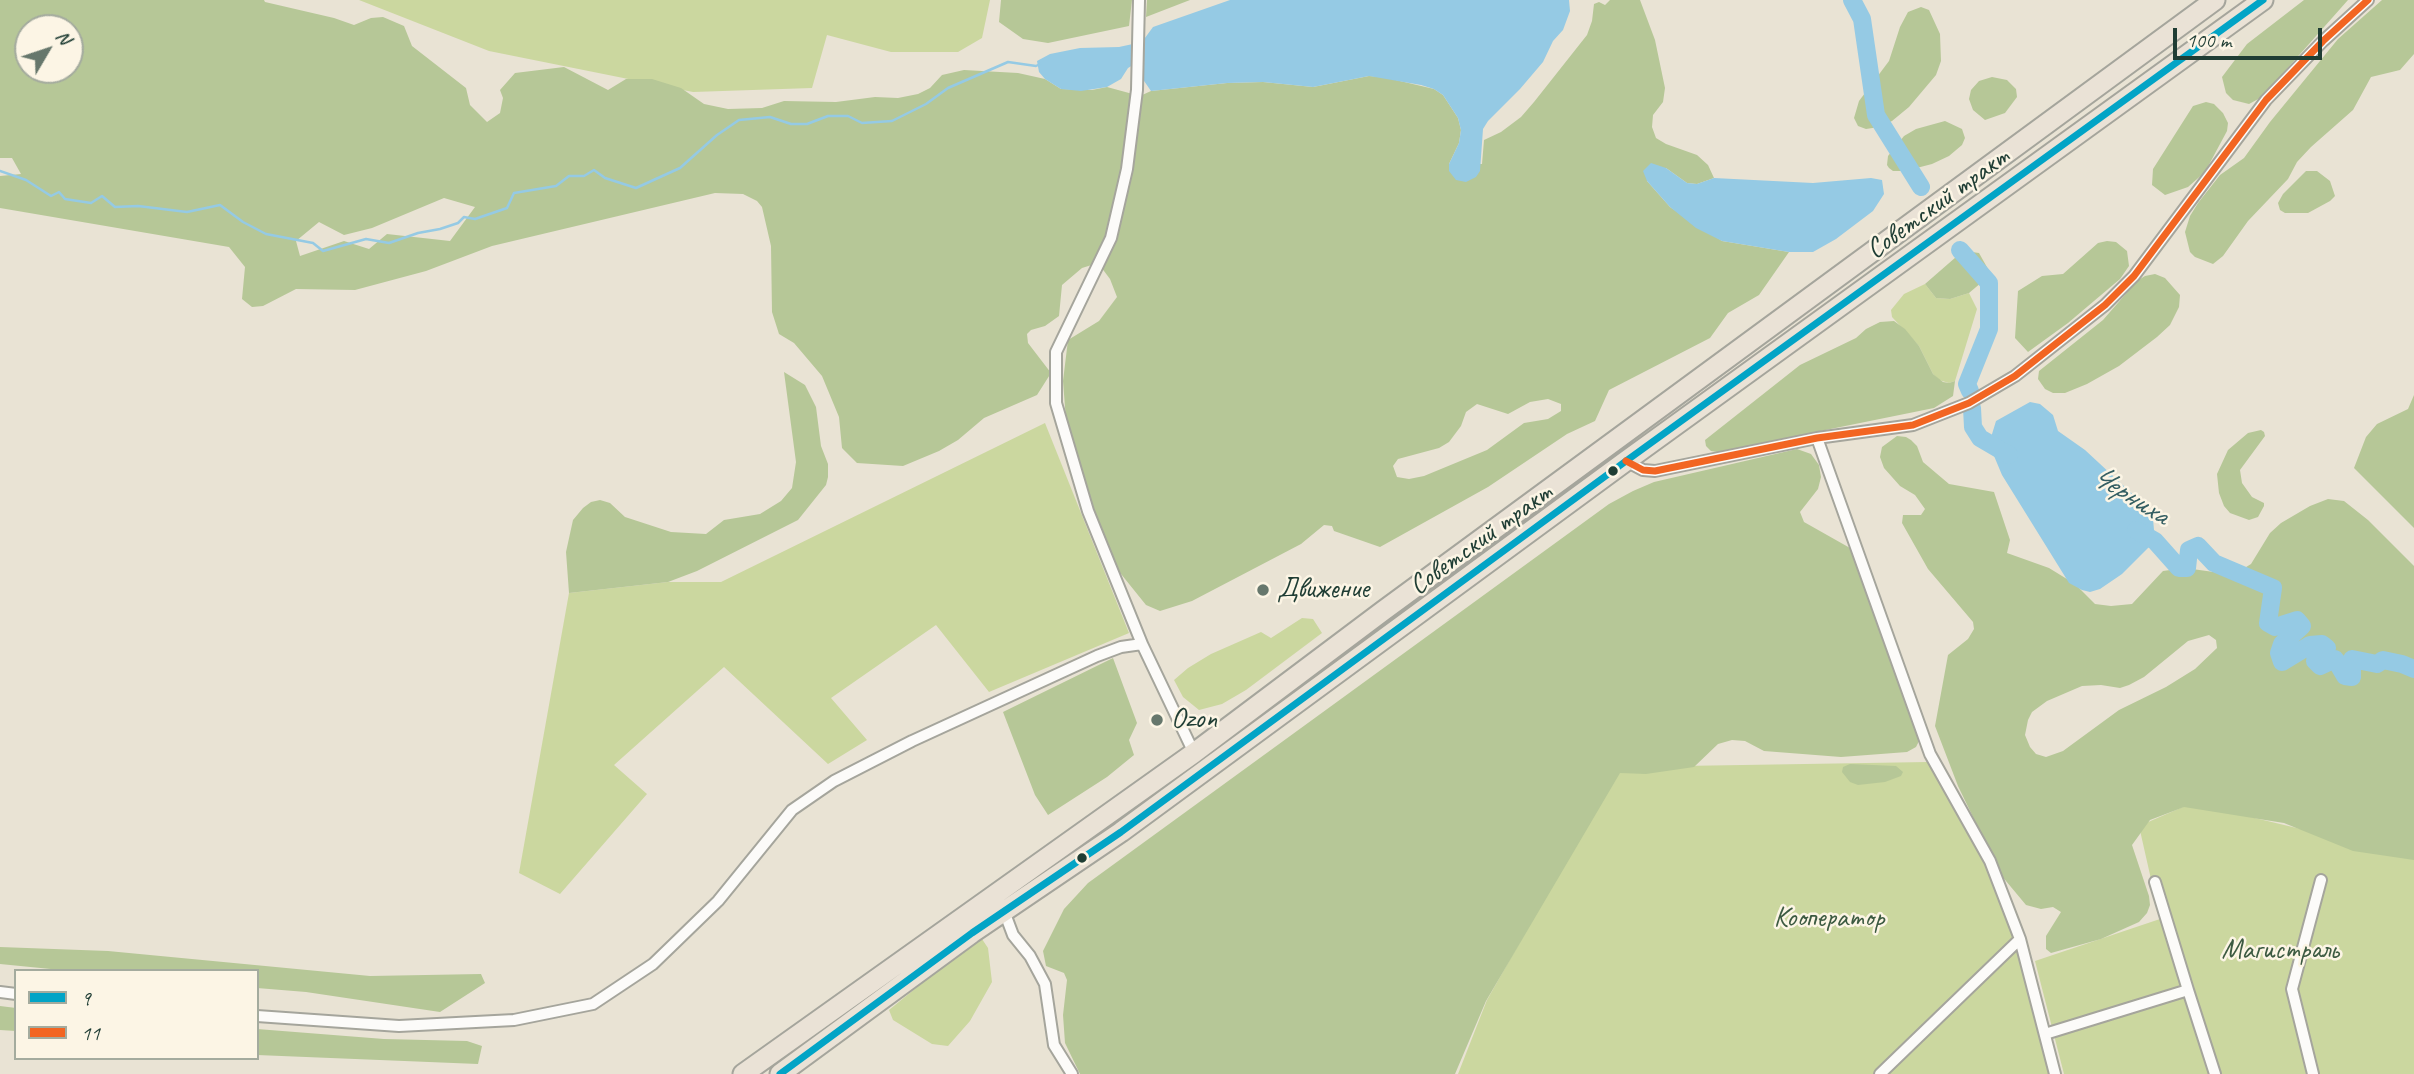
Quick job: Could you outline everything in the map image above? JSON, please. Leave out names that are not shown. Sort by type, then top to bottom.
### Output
[{"type":"highway","name":"Советский тракт","points":[[743,1074],[1194,753],[1383,611],[2215,0]]},
{"type":"highway","name":"Советский тракт","points":[[780,1074],[1004,911],[1121,832],[1626,460],[2263,0]]},
{"type":"street","points":[[1139,0],[1138,67],[1127,169],[1111,238],[1056,352],[1056,403],[1088,511],[1142,643],[1194,753]]},
{"type":"street","points":[[1626,460],[1643,470],[1655,471],[1817,438],[1913,425],[1969,403],[2015,376],[2105,305],[2134,276],[2266,100],[2323,41],[2368,0]]},
{"type":"street","points":[[1817,438],[1930,754],[1990,861],[2020,939],[2055,1074]]},
{"type":"street","points":[[259,1016],[399,1027],[514,1020],[593,1004],[653,964],[718,901],[792,810],[834,781],[912,741],[1097,656],[1142,643]]},
{"type":"street","points":[[2313,1074],[2292,989],[2321,880]]},
{"type":"street","points":[[2155,882],[2215,1074]]},
{"type":"street","points":[[1004,911],[1013,935],[1030,956],[1045,984],[1054,1045],[1072,1074]]},
{"type":"street","points":[[1880,1074],[2020,939]]},
{"type":"street","points":[[2045,1034],[2188,990]]},
{"type":"green space","points":[[0,0],[264,0],[354,25],[371,18],[383,17],[404,26],[412,46],[466,88],[470,105],[487,122],[500,113],[503,98],[500,90],[515,73],[564,67],[608,90],[626,79],[652,79],[681,88],[704,104],[728,109],[762,108],[784,101],[836,102],[875,97],[898,98],[918,94],[930,88],[942,75],[964,70],[1018,73],[1045,79],[1061,89],[1092,90],[1107,87],[1140,96],[1151,91],[1227,83],[1263,82],[1313,87],[1369,76],[1383,77],[1434,89],[1443,95],[1458,118],[1461,130],[1459,143],[1449,164],[1482,164],[1484,140],[1501,132],[1521,117],[1534,102],[1587,35],[1594,4],[1599,2],[1605,5],[1610,0],[1640,0],[1655,40],[1665,88],[1663,102],[1653,115],[1652,127],[1656,138],[1697,155],[1708,165],[1714,178],[1697,184],[1687,183],[1666,168],[1647,181],[1670,207],[1722,241],[1789,252],[1759,295],[1728,313],[1710,338],[1609,390],[1595,421],[1567,434],[1488,487],[1380,547],[1324,525],[1301,544],[1192,601],[1160,611],[1146,605],[1117,569],[1087,494],[1066,420],[1063,381],[1068,340],[1099,321],[1117,297],[1110,279],[1098,263],[1082,268],[1062,285],[1059,316],[1027,334],[1028,343],[1051,373],[1037,395],[984,418],[958,440],[903,466],[857,463],[842,448],[839,417],[822,376],[794,343],[779,334],[772,312],[771,246],[762,207],[757,201],[743,194],[715,193],[492,246],[426,271],[355,290],[296,289],[263,306],[252,307],[242,299],[245,267],[229,247],[0,208],[0,176],[21,174],[12,158],[0,158]],"holes":[[[444,198],[475,207],[450,241],[387,234],[369,249],[344,241],[300,256],[296,241],[319,222],[344,235],[372,228]],[[1548,399],[1561,404],[1561,411],[1548,419],[1524,423],[1487,450],[1424,476],[1409,479],[1397,477],[1393,466],[1398,459],[1439,448],[1449,442],[1461,426],[1466,412],[1477,404],[1508,414],[1530,402]]]},
{"type":"green space","points":[[359,0],[990,0],[982,38],[958,52],[891,52],[827,35],[812,88],[693,92],[489,51]]},
{"type":"green space","points":[[1001,0],[1132,0],[1129,26],[1048,43],[1023,39],[999,22]]},
{"type":"green space","points":[[1147,0],[1190,0],[1146,17]]},
{"type":"green space","points":[[2304,0],[2348,0],[2262,97],[2249,104],[2233,100],[2226,93],[2222,77],[2247,44]]},
{"type":"green space","points":[[2382,0],[2414,0],[2414,54],[2400,70],[2371,77],[2353,110],[2297,162],[2288,179],[2248,221],[2223,256],[2213,264],[2195,257],[2190,252],[2185,232],[2198,203],[2220,175],[2244,158],[2338,39]]},
{"type":"green space","points":[[1921,7],[1929,10],[1940,34],[1941,61],[1936,75],[1909,107],[1892,121],[1866,129],[1858,126],[1854,118],[1859,101],[1889,61],[1908,12]]},
{"type":"green space","points":[[1992,77],[2007,80],[2016,89],[2017,97],[2005,113],[1985,120],[1973,110],[1969,99],[1971,90],[1979,81]]},
{"type":"green space","points":[[2206,102],[2214,104],[2223,113],[2228,123],[2227,131],[2205,172],[2188,187],[2165,195],[2152,185],[2153,169],[2193,106]]},
{"type":"green space","points":[[1945,121],[1962,129],[1965,138],[1962,145],[1949,156],[1905,171],[1893,171],[1889,168],[1888,156],[1904,136],[1916,129]]},
{"type":"green space","points":[[2306,171],[2317,171],[2330,181],[2335,196],[2308,213],[2285,213],[2280,210],[2278,203],[2283,194]]},
{"type":"green space","points":[[2116,242],[2127,251],[2129,266],[2120,279],[2068,323],[2028,352],[2015,338],[2018,291],[2042,276],[2063,274],[2098,243]]},
{"type":"green space","points":[[1972,252],[1979,253],[1988,269],[1982,282],[1969,293],[1950,299],[1936,298],[1925,284],[1956,257]]},
{"type":"green space","points":[[2155,274],[2165,278],[2180,295],[2179,307],[2170,325],[2119,366],[2087,384],[2065,393],[2053,393],[2045,389],[2038,379],[2039,371],[2103,320],[2137,281]]},
{"type":"green space","points":[[1925,284],[1936,298],[1950,299],[1969,293],[1977,309],[1955,381],[1949,383],[1939,380],[1933,374],[1919,346],[1892,317],[1891,310],[1904,294]]},
{"type":"green space","points":[[1894,321],[1905,329],[1919,346],[1933,374],[1943,382],[1955,381],[1953,396],[1934,408],[1717,452],[1706,446],[1705,440],[1800,365],[1856,338],[1880,322]]},
{"type":"green space","points":[[784,372],[805,385],[816,407],[821,446],[828,464],[826,485],[798,520],[697,571],[668,582],[569,593],[566,552],[573,520],[591,502],[600,500],[610,503],[625,517],[671,532],[706,534],[724,520],[760,514],[781,501],[792,488],[796,462]]},
{"type":"green space","points":[[2414,395],[2414,528],[2354,468],[2366,437],[2377,424],[2408,409]]},
{"type":"green space","points":[[1045,423],[1129,633],[989,692],[936,625],[831,698],[867,740],[828,764],[724,667],[614,765],[647,794],[560,894],[519,873],[569,593],[668,582],[721,582]]},
{"type":"green space","points":[[2261,430],[2265,436],[2240,470],[2242,483],[2252,497],[2264,503],[2258,517],[2249,520],[2230,513],[2224,506],[2219,493],[2217,474],[2228,450],[2248,433]]},
{"type":"green space","points":[[1897,436],[1906,437],[1917,446],[1923,462],[1949,484],[1994,492],[2010,540],[2007,553],[2049,568],[2075,584],[2095,604],[2111,606],[2132,604],[2163,571],[2185,568],[2228,574],[2238,572],[2251,564],[2270,533],[2281,523],[2328,499],[2344,501],[2368,520],[2414,566],[2414,860],[2353,851],[2284,823],[2184,807],[2150,820],[2132,845],[2150,905],[2139,922],[2101,939],[2051,953],[2046,949],[2046,936],[2061,912],[2053,907],[2041,909],[2026,905],[2001,875],[1958,786],[1935,726],[1948,655],[1968,639],[1974,629],[1973,622],[1928,569],[1902,523],[1903,515],[1921,515],[1925,509],[1915,495],[1900,486],[1884,468],[1880,457],[1882,447]],"holes":[[[2209,635],[2216,640],[2217,648],[2195,669],[2119,710],[2063,751],[2046,757],[2036,754],[2030,747],[2025,735],[2028,720],[2032,712],[2047,701],[2082,686],[2120,688],[2129,685],[2144,677],[2188,641]]]},
{"type":"green space","points":[[1797,449],[1811,454],[1819,465],[1821,477],[1818,489],[1800,512],[1804,522],[1850,548],[1863,565],[1919,733],[1916,747],[1907,752],[1841,757],[1764,751],[1745,741],[1732,740],[1718,744],[1694,767],[1646,774],[1620,773],[1486,1001],[1455,1074],[1080,1074],[1065,1043],[1063,1015],[1067,980],[1064,973],[1046,966],[1043,951],[1064,909],[1088,883],[1609,504],[1654,482]]},
{"type":"green space","points":[[1302,618],[1313,619],[1322,633],[1246,690],[1222,704],[1199,710],[1183,697],[1174,680],[1188,668],[1211,654],[1261,632],[1271,638]]},
{"type":"green space","points":[[1113,658],[1137,723],[1129,740],[1134,755],[1107,777],[1048,815],[1035,795],[1003,712]]},
{"type":"green space","name":"Кооператор","points":[[1928,762],[1981,850],[2020,957],[2049,1074],[1458,1074],[1487,1000],[1619,767]]},
{"type":"green space","points":[[1850,764],[1896,766],[1903,772],[1901,776],[1885,782],[1858,785],[1850,782],[1842,772],[1843,767]]},
{"type":"green space","name":"Магистраль","points":[[2192,803],[2414,856],[2414,1074],[2064,1074],[2035,961],[2160,919],[2139,826]]},
{"type":"green space","points":[[982,939],[988,948],[992,982],[970,1021],[948,1046],[932,1044],[893,1020],[889,1010]]},
{"type":"green space","points":[[0,947],[108,951],[370,976],[481,974],[485,983],[440,1012],[306,992],[259,988],[259,969],[51,969],[0,964]]},
{"type":"green space","points":[[0,1006],[14,1008],[14,1031],[0,1030]]},
{"type":"green space","points":[[259,1029],[384,1039],[467,1041],[482,1046],[478,1064],[259,1055]]},
{"type":"water","points":[[1230,0],[1569,0],[1570,11],[1563,30],[1553,41],[1543,62],[1483,129],[1480,171],[1476,177],[1466,182],[1456,180],[1449,171],[1449,164],[1459,143],[1461,130],[1458,118],[1443,95],[1421,85],[1369,76],[1313,87],[1263,82],[1151,91],[1133,65],[1121,79],[1107,87],[1081,91],[1061,89],[1039,72],[1037,61],[1050,54],[1142,42],[1153,27]]},
{"type":"water","points":[[1651,163],[1666,168],[1687,183],[1697,184],[1714,178],[1813,183],[1871,178],[1882,180],[1884,194],[1873,211],[1836,239],[1813,252],[1789,252],[1722,241],[1696,228],[1670,207],[1647,181],[1643,171]]},
{"type":"water","points":[[2030,402],[2040,404],[2053,415],[2058,431],[2085,450],[2140,501],[2153,519],[2155,541],[2122,574],[2100,589],[2090,592],[2069,583],[2002,475],[1989,444],[1996,421]]},
{"type":"waterway","name":"Черниха","points":[[1852,0],[1862,19],[1876,115],[1921,187]]},
{"type":"waterway","points":[[0,171],[26,180],[51,196],[59,192],[65,199],[91,203],[102,196],[115,207],[138,206],[187,212],[220,205],[243,222],[266,234],[313,243],[323,251],[366,239],[389,243],[458,223],[464,217],[475,219],[507,208],[514,193],[556,186],[569,176],[584,176],[594,170],[605,178],[636,188],[680,168],[717,135],[739,120],[770,117],[791,124],[807,124],[828,116],[848,116],[862,123],[892,121],[926,104],[948,88],[1008,62],[1036,66],[1040,64]]},
{"type":"waterway","name":"Черниха","points":[[1960,250],[1989,283],[1989,329],[1967,384],[1970,391]]},
{"type":"waterway","name":"Черниха","points":[[1972,408],[1973,427],[1980,438],[2009,455]]},
{"type":"waterway","name":"Черниха","points":[[2136,530],[2155,541],[2179,568],[2187,568],[2189,550],[2198,546],[2214,563],[2273,588],[2268,623],[2275,627],[2297,620],[2302,626],[2282,644],[2279,653],[2282,662],[2310,645],[2322,644],[2327,648],[2315,661],[2320,666],[2335,659],[2345,676],[2352,677],[2352,659],[2377,664],[2383,660],[2414,669]]},
{"type":"transit line","name":"9","points":[[780,1074],[972,933],[1121,832],[1626,461],[2263,0]]},
{"type":"transit line","name":"11","points":[[1626,461],[1643,470],[1655,471],[1817,438],[1913,425],[1969,403],[2015,376],[2105,305],[2134,276],[2266,100],[2323,41],[2368,0]]},
{"type":"place","name":"Движение","points":[[1263,590]]},
{"type":"place","name":"Ozon","points":[[1157,720]]}]
